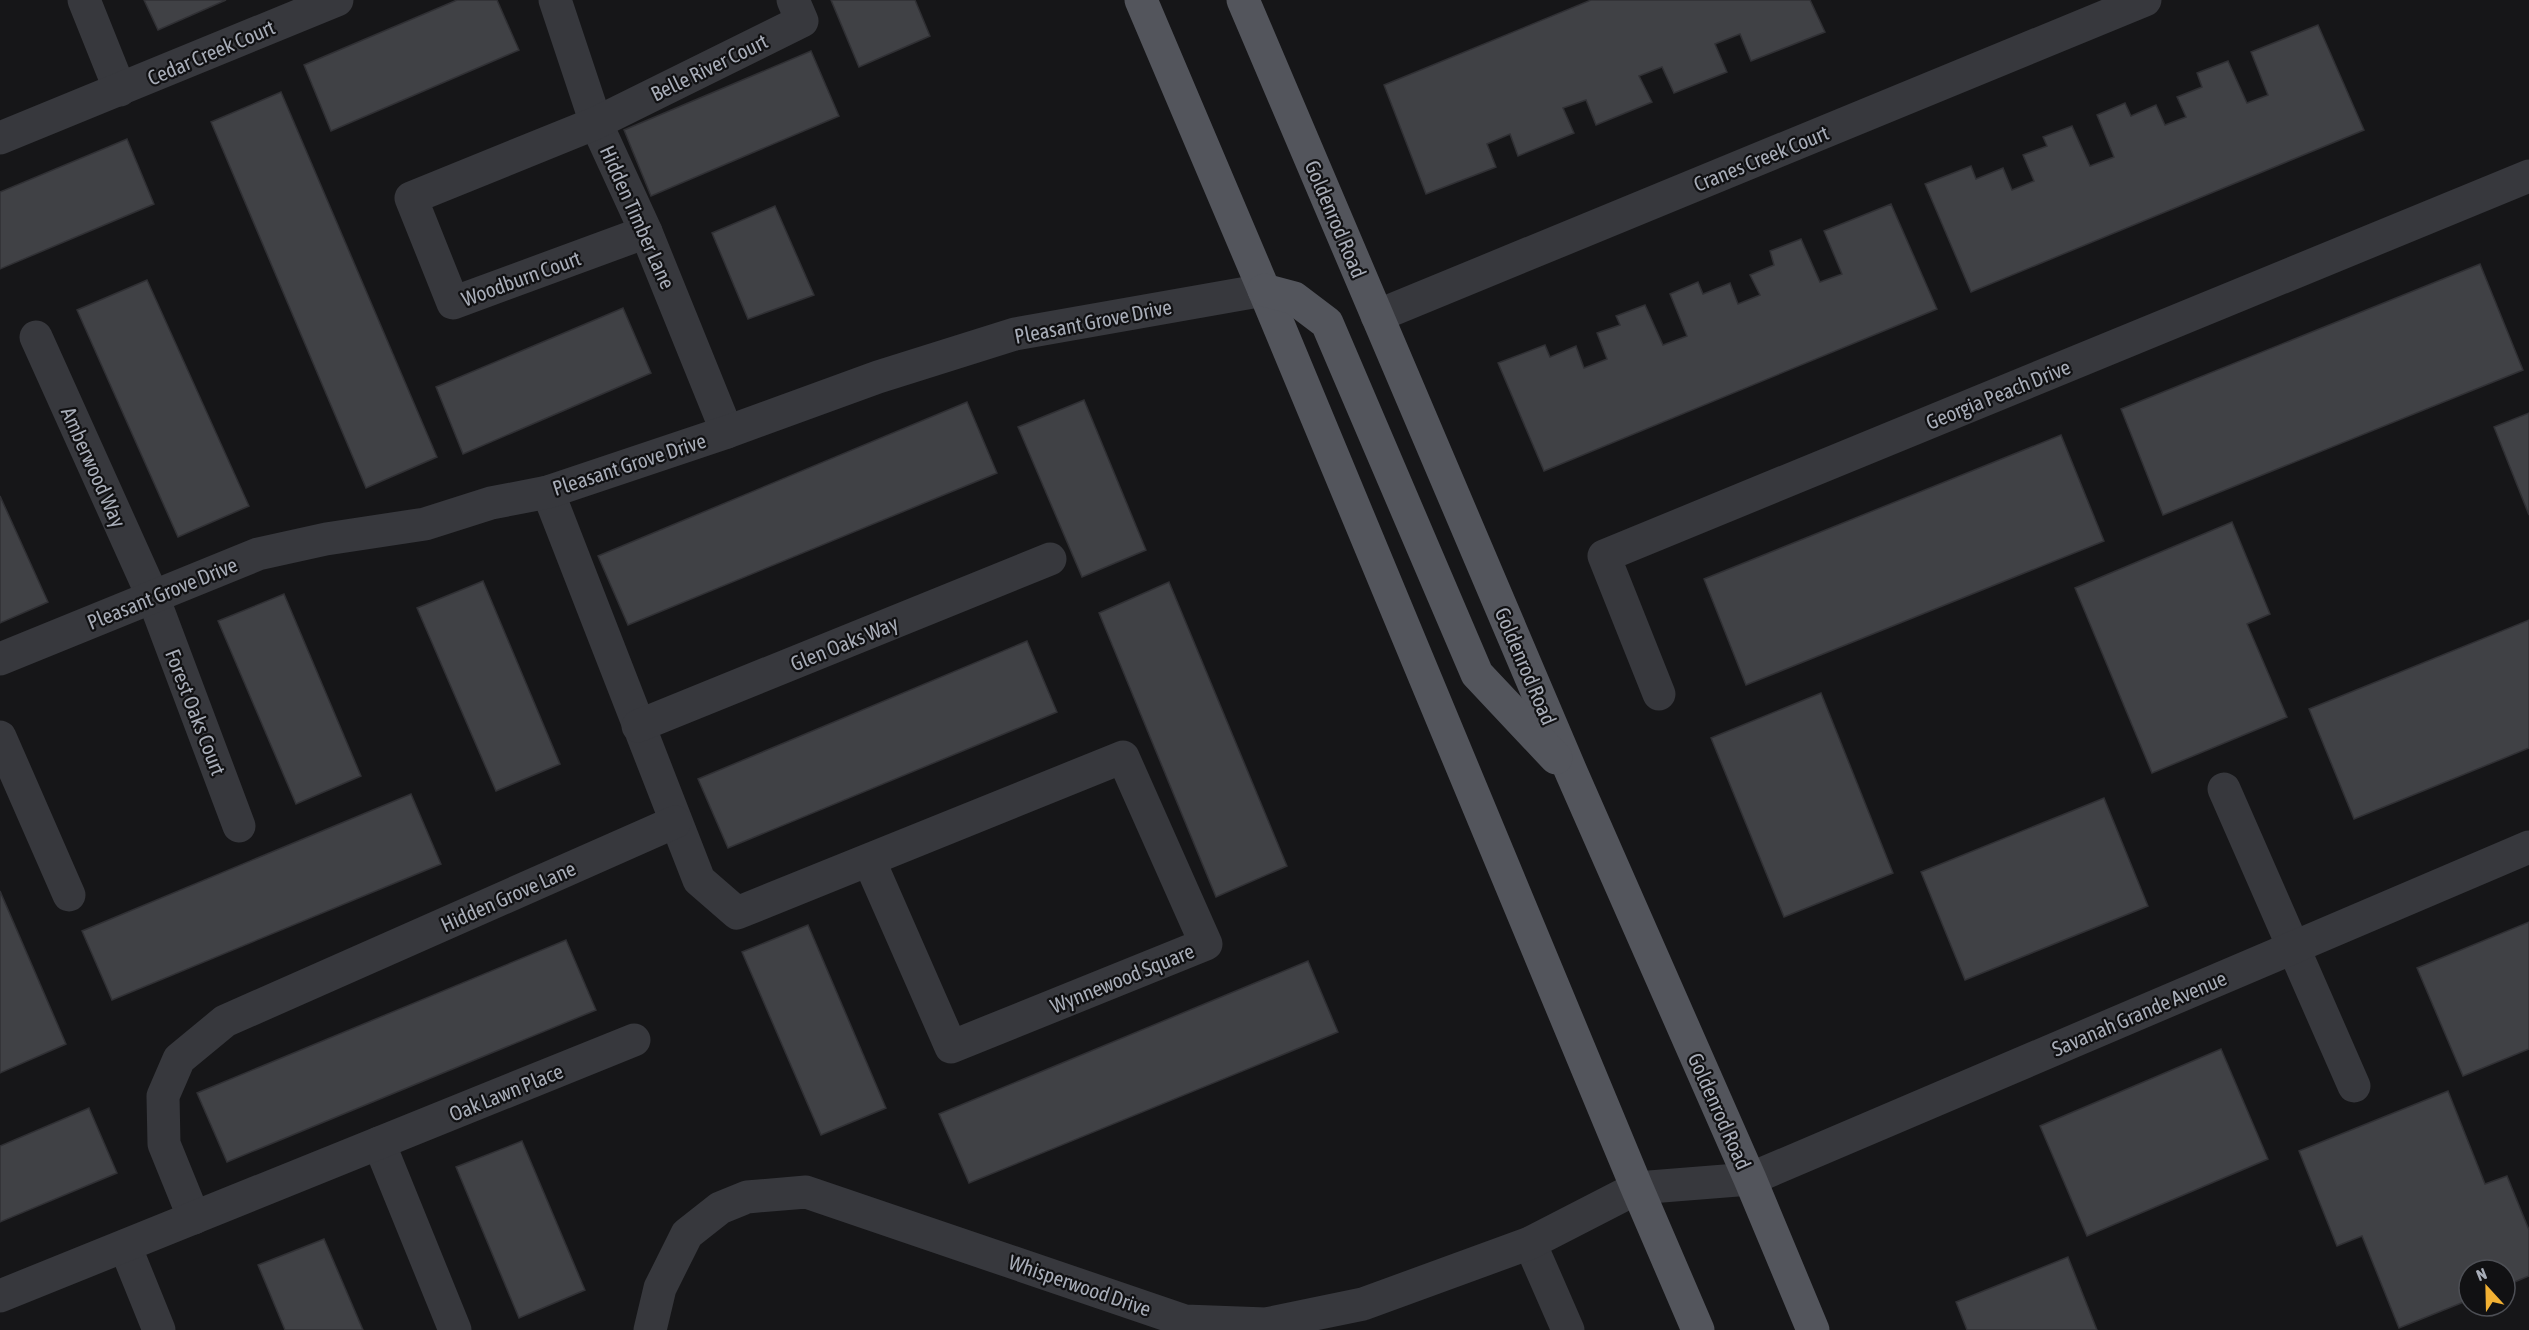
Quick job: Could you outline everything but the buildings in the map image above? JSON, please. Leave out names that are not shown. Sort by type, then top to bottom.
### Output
[{"type":"main road","points":[[1141,0],[1698,1330]]},
{"type":"main road","name":"Goldenrod Road","points":[[1243,0],[1572,774],[1750,1179],[1813,1330]]},
{"type":"main road","points":[[1264,290],[1294,298],[1327,323],[1477,674],[1572,774]]},
{"type":"street","name":"Cedar Creek Court","points":[[84,0],[120,90]]},
{"type":"street","points":[[299,7],[336,0]]},
{"type":"street","name":"Hidden Timber Lane","points":[[555,0],[597,123],[646,232],[727,432]]},
{"type":"street","name":"Belle River Court","points":[[597,123],[802,21],[793,0]]},
{"type":"street","name":"Cranes Creek Court","points":[[1377,316],[2145,0]]},
{"type":"street","name":"Cedar Creek Court","points":[[0,138],[120,90],[299,7]]},
{"type":"street","name":"Woodburn Court","points":[[597,123],[411,198],[453,303],[646,232]]},
{"type":"street","name":"Georgia Peach Drive","points":[[1659,693],[1604,556],[2529,176]]},
{"type":"street","name":"Pleasant Grove Drive","points":[[0,659],[258,554],[326,539],[425,524],[490,503],[548,492],[727,432],[878,377],[1015,334],[1264,290]]},
{"type":"street","name":"Amberwood Way","points":[[36,338],[153,597]]},
{"type":"street","points":[[548,492],[675,822]]},
{"type":"street","name":"Glen Oaks Way","points":[[638,726],[1050,559]]},
{"type":"street","name":"Forest Oaks Court","points":[[153,597],[239,826]]},
{"type":"street","points":[[0,737],[69,895]]},
{"type":"street","name":"Wynnewood Square","points":[[675,822],[699,880],[737,913],[1124,757],[1206,944],[951,1047],[869,860]]},
{"type":"street","points":[[2224,789],[2354,1086]]},
{"type":"street","name":"Hidden Grove Lane","points":[[194,1218],[164,1144],[163,1096],[179,1059],[225,1021],[675,822]]},
{"type":"street","name":"Savanah Grande Avenue","points":[[1637,1188],[1750,1179],[2529,847]]},
{"type":"street","name":"Oak Lawn Place","points":[[0,1296],[634,1040]]},
{"type":"street","points":[[379,1143],[455,1330]]},
{"type":"street","name":"Whisperwood Drive","points":[[650,1330],[660,1288],[687,1233],[720,1208],[747,1197],[806,1192],[1185,1321],[1266,1324],[1363,1304],[1530,1243],[1637,1188]]},
{"type":"street","points":[[1530,1243],[1568,1330]]},
{"type":"street","points":[[124,1246],[159,1330]]}]
